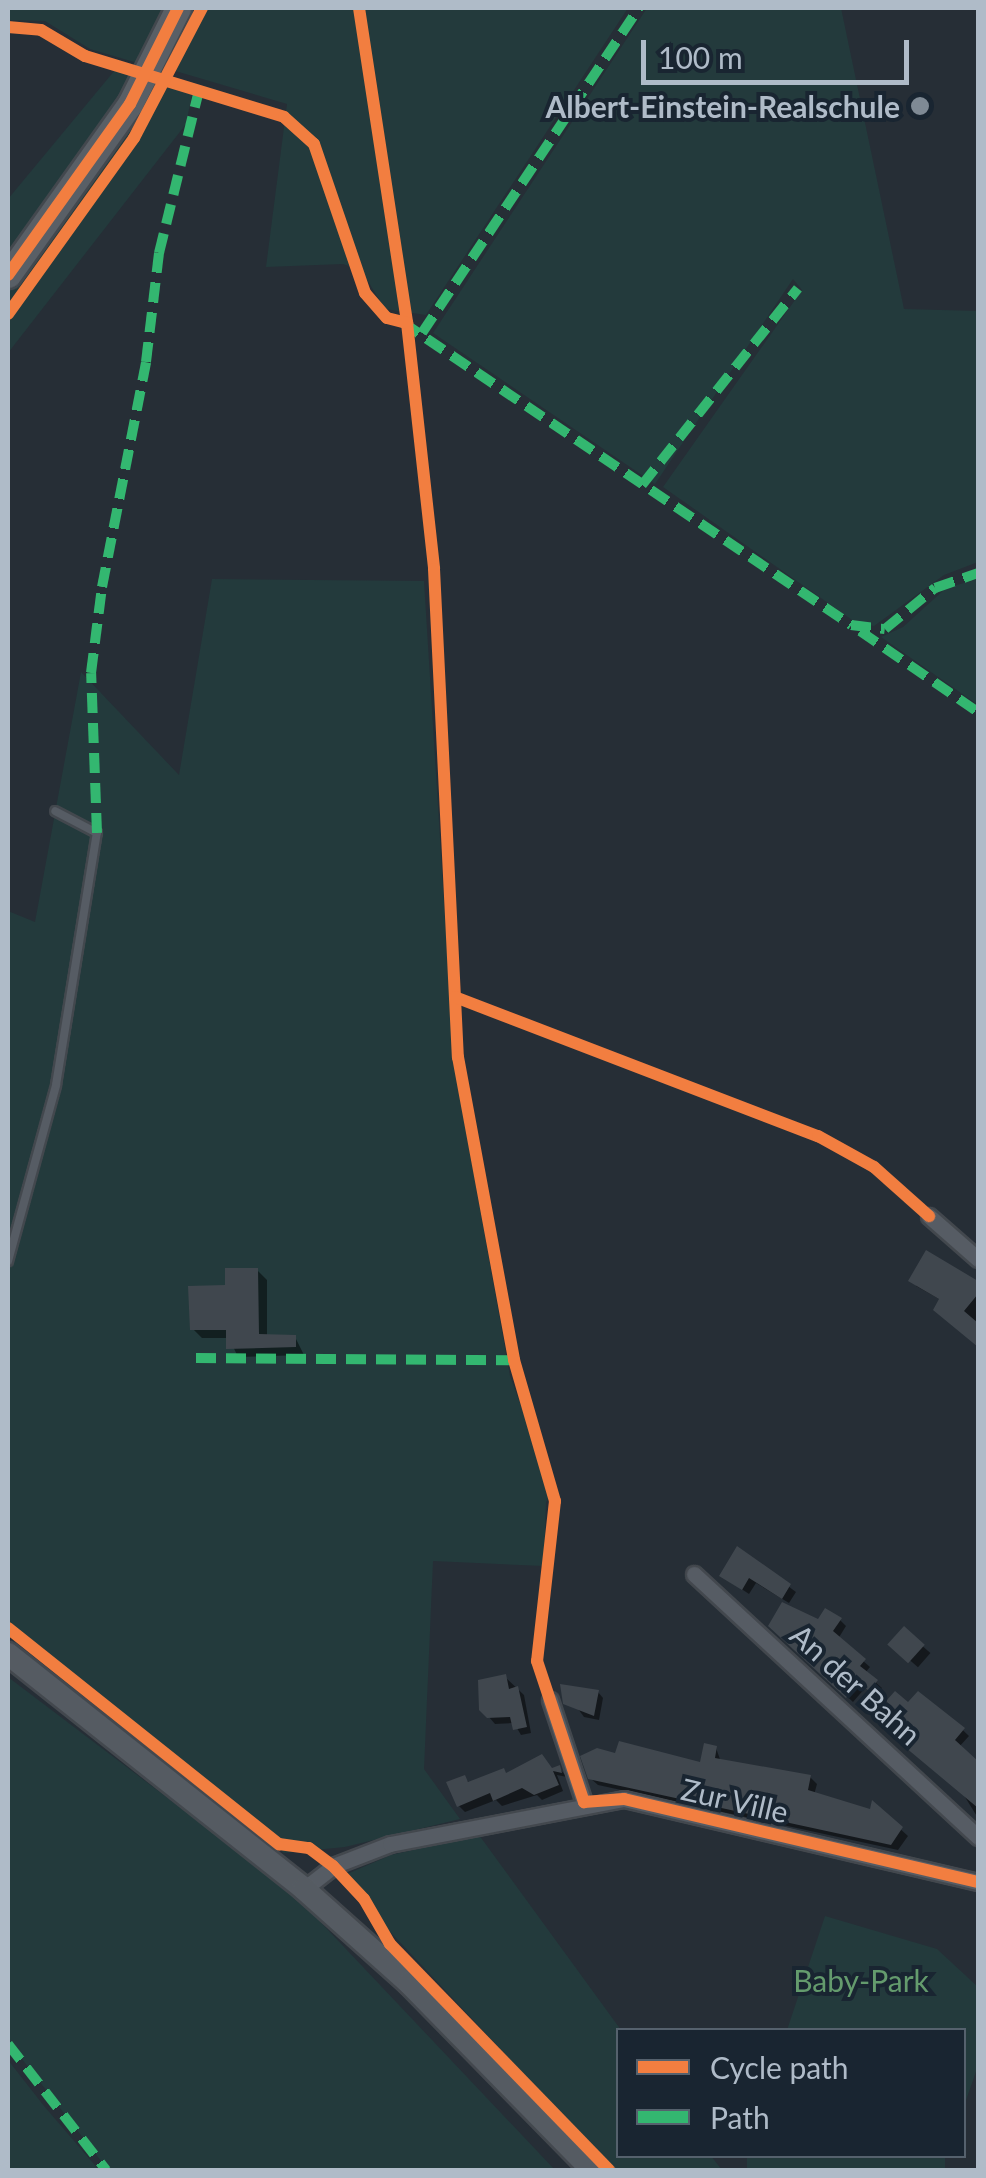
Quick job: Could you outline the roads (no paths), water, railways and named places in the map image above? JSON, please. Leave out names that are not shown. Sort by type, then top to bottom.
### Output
[{"type":"main road","points":[[8,275],[130,104],[175,13]]},
{"type":"main road","points":[[8,1654],[304,1890],[409,1983],[592,2170]]},
{"type":"street","points":[[928,1216],[978,1258]]},
{"type":"street","name":"An der Bahn","points":[[694,1574],[978,1836]]},
{"type":"street","points":[[550,1700],[584,1802]]},
{"type":"street","name":"Zur Ville","points":[[304,1890],[365,1851],[584,1802],[624,1799],[978,1882]]},
{"type":"lane","points":[[8,1261],[56,1084],[97,833],[55,810]]},
{"type":"place","name":"Albert-Einstein-Realschule","points":[[920,106]]},
{"type":"park label","name":"Baby-Park","points":[[861,1980]]}]
